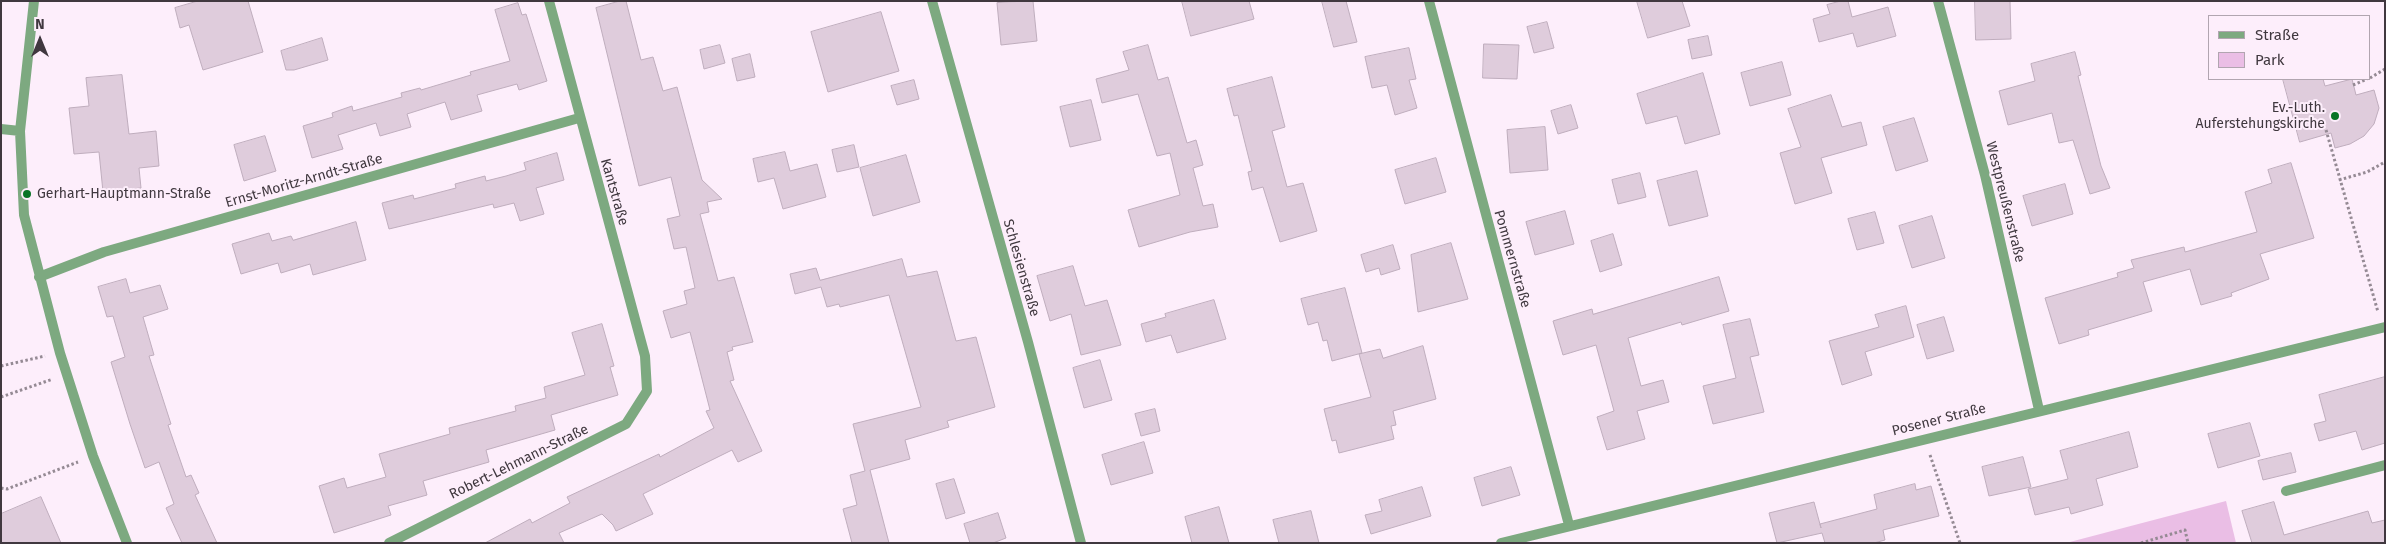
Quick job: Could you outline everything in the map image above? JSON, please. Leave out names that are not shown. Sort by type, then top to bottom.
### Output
[{"type":"street","points":[[34,1],[20,131],[23,208],[39,277],[60,353],[93,456],[127,543]]},
{"type":"street","name":"Kantstraße","points":[[549,1],[579,118],[646,356],[647,391]]},
{"type":"street","name":"Schlesienstraße","points":[[932,1],[1028,342],[1081,543]]},
{"type":"street","name":"Pommernstraße","points":[[1429,1],[1569,525]]},
{"type":"street","name":"Westpreußenstraße","points":[[1938,1],[1985,175],[2039,410]]},
{"type":"street","name":"Ernst-Moritz-Arndt-Straße","points":[[39,277],[104,252],[579,118]]},
{"type":"street","points":[[1,129],[20,131]]},
{"type":"street","name":"Posener Straße","points":[[1501,543],[2384,327]]},
{"type":"street","name":"Robert-Lehmann-Straße","points":[[389,543],[626,424],[647,391]]},
{"type":"street","points":[[2286,491],[2385,465]]},
{"type":"path","points":[[2371,76],[2385,69]]},
{"type":"path","points":[[2353,84],[2363,80]]},
{"type":"path","points":[[2326,130],[2384,327]]},
{"type":"path","points":[[2340,180],[2367,172],[2385,162]]},
{"type":"path","points":[[1,366],[60,353]]},
{"type":"path","points":[[1,396],[67,374]]},
{"type":"path","points":[[1924,438],[1960,543]]},
{"type":"path","points":[[1,488],[7,488],[93,456]]},
{"type":"path","points":[[2141,543],[2156,541],[2185,530],[2188,543]]},
{"type":"green space","points":[[2226,501],[2236,543],[2066,543]]},
{"type":"building","points":[[198,1],[248,1],[263,52],[203,70],[189,25],[180,28],[175,8]]},
{"type":"building","points":[[626,1],[641,60],[653,57],[663,91],[677,87],[702,180],[722,199],[707,202],[709,212],[700,214],[718,281],[734,277],[753,342],[732,347],[733,350],[727,352],[734,380],[730,381],[762,451],[738,462],[732,450],[643,494],[653,514],[616,531],[602,514],[559,533],[564,543],[485,543],[530,519],[532,523],[570,503],[567,497],[659,454],[660,457],[714,428],[706,411],[710,410],[690,332],[671,338],[663,311],[687,304],[684,291],[695,288],[686,247],[674,249],[667,219],[680,216],[671,177],[639,186],[596,8]]},
{"type":"building","points":[[1033,1],[1037,41],[1001,45],[997,3]]},
{"type":"building","points":[[1182,1],[1249,1],[1254,19],[1191,36]]},
{"type":"building","points":[[1322,1],[1346,1],[1357,42],[1334,47]]},
{"type":"building","points":[[1637,1],[1682,1],[1690,26],[1648,38]]},
{"type":"building","points":[[1848,1],[1852,17],[1888,7],[1896,36],[1857,47],[1853,33],[1819,42],[1813,19],[1830,14],[1827,5]]},
{"type":"building","points":[[1975,1],[2010,1],[2011,39],[1976,40]]},
{"type":"building","points":[[518,3],[522,15],[526,14],[547,81],[519,90],[517,84],[477,95],[482,111],[451,120],[445,102],[407,114],[411,127],[380,136],[376,123],[338,135],[343,149],[312,158],[303,126],[333,117],[332,113],[352,106],[353,111],[402,97],[401,93],[420,88],[421,90],[471,75],[470,72],[510,61],[495,10]]},
{"type":"building","points":[[881,12],[899,71],[828,92],[811,32]]},
{"type":"building","points":[[1547,22],[1554,48],[1534,53],[1527,27]]},
{"type":"building","points":[[1708,36],[1712,55],[1692,59],[1688,40]]},
{"type":"building","points":[[322,38],[328,60],[294,70],[286,70],[281,51]]},
{"type":"building","points":[[1484,44],[1519,45],[1517,79],[1483,78]]},
{"type":"building","points":[[720,45],[725,63],[704,69],[700,50]]},
{"type":"building","points":[[1148,45],[1158,80],[1168,77],[1187,143],[1196,140],[1203,165],[1193,168],[1203,206],[1213,204],[1218,227],[1190,232],[1139,247],[1128,210],[1180,195],[1170,153],[1157,156],[1138,94],[1102,103],[1096,79],[1129,70],[1123,52]]},
{"type":"building","points":[[1409,48],[1416,79],[1409,80],[1417,108],[1395,115],[1387,85],[1372,88],[1365,57]]},
{"type":"building","points":[[2075,52],[2081,75],[2078,76],[2101,166],[2110,188],[2090,194],[2073,140],[2059,143],[2052,113],[2008,125],[1999,91],[2035,81],[2031,64]]},
{"type":"building","points":[[750,54],[755,77],[737,81],[732,59]]},
{"type":"building","points":[[1782,62],[1791,95],[1750,106],[1741,73]]},
{"type":"building","points":[[1703,73],[1720,134],[1685,144],[1677,116],[1646,124],[1637,94]]},
{"type":"building","points":[[122,75],[129,134],[156,131],[159,166],[139,168],[141,188],[103,192],[99,152],[74,154],[69,108],[89,106],[86,78]]},
{"type":"building","points":[[1272,77],[1285,127],[1272,131],[1287,187],[1303,183],[1317,231],[1280,242],[1263,187],[1252,190],[1248,172],[1252,171],[1238,115],[1234,116],[1227,89]]},
{"type":"building","points":[[914,80],[919,99],[897,105],[891,86]]},
{"type":"building","name":"Ev.-Luth. Auferstehungskirche","points":[[2283,80],[2323,80],[2325,86],[2352,80],[2356,95],[2374,90],[2379,108],[2374,124],[2364,136],[2350,144],[2335,148],[2331,133],[2300,142]]},
{"type":"building","points":[[1831,95],[1842,127],[1861,122],[1867,145],[1821,158],[1832,193],[1795,204],[1780,153],[1801,147],[1788,109]]},
{"type":"building","points":[[1091,100],[1101,140],[1070,147],[1060,107]]},
{"type":"building","points":[[1571,105],[1578,128],[1558,134],[1551,111]]},
{"type":"building","points":[[1914,118],[1928,161],[1896,171],[1883,127]]},
{"type":"building","points":[[1545,127],[1548,170],[1510,173],[1507,130]]},
{"type":"building","points":[[265,136],[276,171],[244,181],[234,145]]},
{"type":"building","points":[[854,145],[859,167],[837,172],[832,150]]},
{"type":"building","points":[[785,152],[790,171],[817,164],[826,197],[783,209],[774,178],[758,182],[753,159]]},
{"type":"building","points":[[557,153],[564,180],[536,188],[544,214],[520,221],[514,203],[494,208],[493,204],[389,229],[382,203],[413,195],[414,199],[456,188],[455,184],[485,176],[486,181],[506,176],[526,170],[524,163]]},
{"type":"building","points":[[906,155],[920,202],[873,216],[860,168]]},
{"type":"building","points":[[1436,158],[1446,192],[1405,204],[1395,170]]},
{"type":"building","points":[[2291,163],[2314,238],[2260,254],[2269,279],[2231,293],[2232,296],[2201,305],[2190,269],[2143,282],[2152,311],[2088,330],[2089,335],[2059,344],[2045,298],[2118,277],[2117,273],[2134,268],[2131,260],[2184,247],[2185,252],[2257,232],[2245,192],[2272,183],[2268,170]]},
{"type":"building","points":[[1697,171],[1708,216],[1669,226],[1657,181]]},
{"type":"building","points":[[1640,173],[1646,197],[1618,204],[1612,180]]},
{"type":"building","points":[[2065,184],[2073,214],[2032,226],[2023,196]]},
{"type":"building","points":[[1565,211],[1574,244],[1535,255],[1526,222]]},
{"type":"building","points":[[1875,212],[1884,243],[1857,250],[1848,219]]},
{"type":"building","points":[[1932,216],[1945,258],[1912,268],[1899,226]]},
{"type":"building","points":[[356,222],[366,260],[313,275],[310,264],[281,273],[278,263],[241,274],[232,244],[269,233],[272,241],[291,236],[293,240]]},
{"type":"building","points":[[1613,234],[1622,265],[1600,272],[1591,241]]},
{"type":"building","points":[[1451,243],[1468,299],[1418,312],[1411,255]]},
{"type":"building","points":[[1393,245],[1400,269],[1381,275],[1379,268],[1366,272],[1361,255]]},
{"type":"building","points":[[902,259],[907,277],[937,271],[956,341],[976,337],[995,407],[947,421],[949,427],[905,440],[910,459],[870,470],[889,543],[852,543],[843,509],[857,505],[850,475],[865,471],[853,424],[921,407],[889,295],[840,307],[839,304],[827,307],[821,287],[795,294],[790,274],[816,268],[820,280]]},
{"type":"building","points":[[1073,266],[1085,306],[1107,300],[1121,345],[1081,355],[1071,314],[1050,321],[1037,276]]},
{"type":"building","points":[[1719,277],[1729,311],[1682,325],[1681,322],[1628,338],[1641,386],[1663,380],[1669,402],[1637,411],[1645,439],[1607,450],[1597,417],[1614,411],[1596,345],[1563,355],[1553,321],[1592,309],[1593,314]]},
{"type":"building","points":[[126,279],[130,293],[160,285],[168,309],[143,317],[154,355],[149,356],[171,424],[168,425],[186,477],[191,475],[199,493],[195,495],[217,543],[182,543],[166,508],[174,504],[159,462],[145,468],[111,362],[125,357],[113,316],[107,317],[98,287]]},
{"type":"building","points":[[1345,288],[1362,353],[1332,361],[1327,340],[1323,341],[1318,322],[1308,325],[1301,299]]},
{"type":"building","points":[[1214,300],[1226,339],[1177,353],[1171,335],[1146,342],[1141,324],[1166,317],[1165,314]]},
{"type":"building","points":[[1906,306],[1914,337],[1865,352],[1872,375],[1842,385],[1829,341],[1879,327],[1875,315]]},
{"type":"building","points":[[1944,317],[1954,351],[1927,359],[1917,325]]},
{"type":"building","points":[[1750,319],[1759,355],[1750,357],[1764,412],[1713,424],[1703,386],[1736,378],[1723,325]]},
{"type":"building","points":[[602,324],[614,366],[610,367],[618,395],[551,415],[555,430],[486,450],[489,462],[423,481],[427,495],[388,506],[391,515],[334,533],[319,486],[344,478],[347,488],[386,477],[379,454],[450,434],[449,428],[516,411],[515,406],[546,398],[544,387],[585,375],[572,333]]},
{"type":"building","points":[[1423,346],[1436,399],[1393,411],[1396,425],[1391,426],[1394,439],[1339,453],[1336,440],[1332,441],[1324,409],[1371,397],[1359,354],[1380,349],[1383,358]]},
{"type":"building","points":[[1100,360],[1112,400],[1084,408],[1073,368]]},
{"type":"building","points":[[2385,377],[2385,443],[2362,450],[2356,431],[2319,441],[2314,424],[2326,421],[2319,395]]},
{"type":"building","points":[[1155,409],[1160,431],[1141,436],[1135,414]]},
{"type":"building","points":[[2250,423],[2260,456],[2218,468],[2208,434]]},
{"type":"building","points":[[2129,432],[2138,467],[2096,479],[2103,505],[2071,514],[2069,507],[2035,515],[2028,489],[2068,479],[2060,451]]},
{"type":"building","points":[[1144,442],[1153,473],[1111,485],[1102,455]]},
{"type":"building","points":[[2291,453],[2296,472],[2263,480],[2258,461]]},
{"type":"building","points":[[2023,457],[2031,487],[1989,496],[1982,467]]},
{"type":"building","points":[[1511,467],[1520,495],[1482,506],[1474,478]]},
{"type":"building","points":[[954,479],[965,513],[946,519],[936,484]]},
{"type":"building","points":[[1915,484],[1916,490],[1931,486],[1939,516],[1883,530],[1885,540],[1874,543],[1825,543],[1822,533],[1777,543],[1769,513],[1814,502],[1821,528],[1820,524],[1877,509],[1874,495]]},
{"type":"building","points":[[1422,487],[1431,516],[1371,534],[1365,515],[1382,511],[1379,500]]},
{"type":"building","points":[[41,497],[61,543],[1,543],[1,514]]},
{"type":"building","points":[[2274,502],[2284,535],[2368,511],[2372,523],[2385,520],[2385,543],[2252,543],[2242,511]]},
{"type":"building","points":[[1219,507],[1229,543],[1192,543],[1185,517]]},
{"type":"building","points":[[1311,511],[1319,543],[1279,543],[1273,520]]},
{"type":"building","points":[[998,513],[1006,538],[993,543],[970,543],[964,524]]},
{"type":"place","name":"Ev.-Luth. Auferstehungskirche","points":[[2335,116]]},
{"type":"place","name":"Gerhart-Hauptmann-Straße","points":[[27,194]]}]
